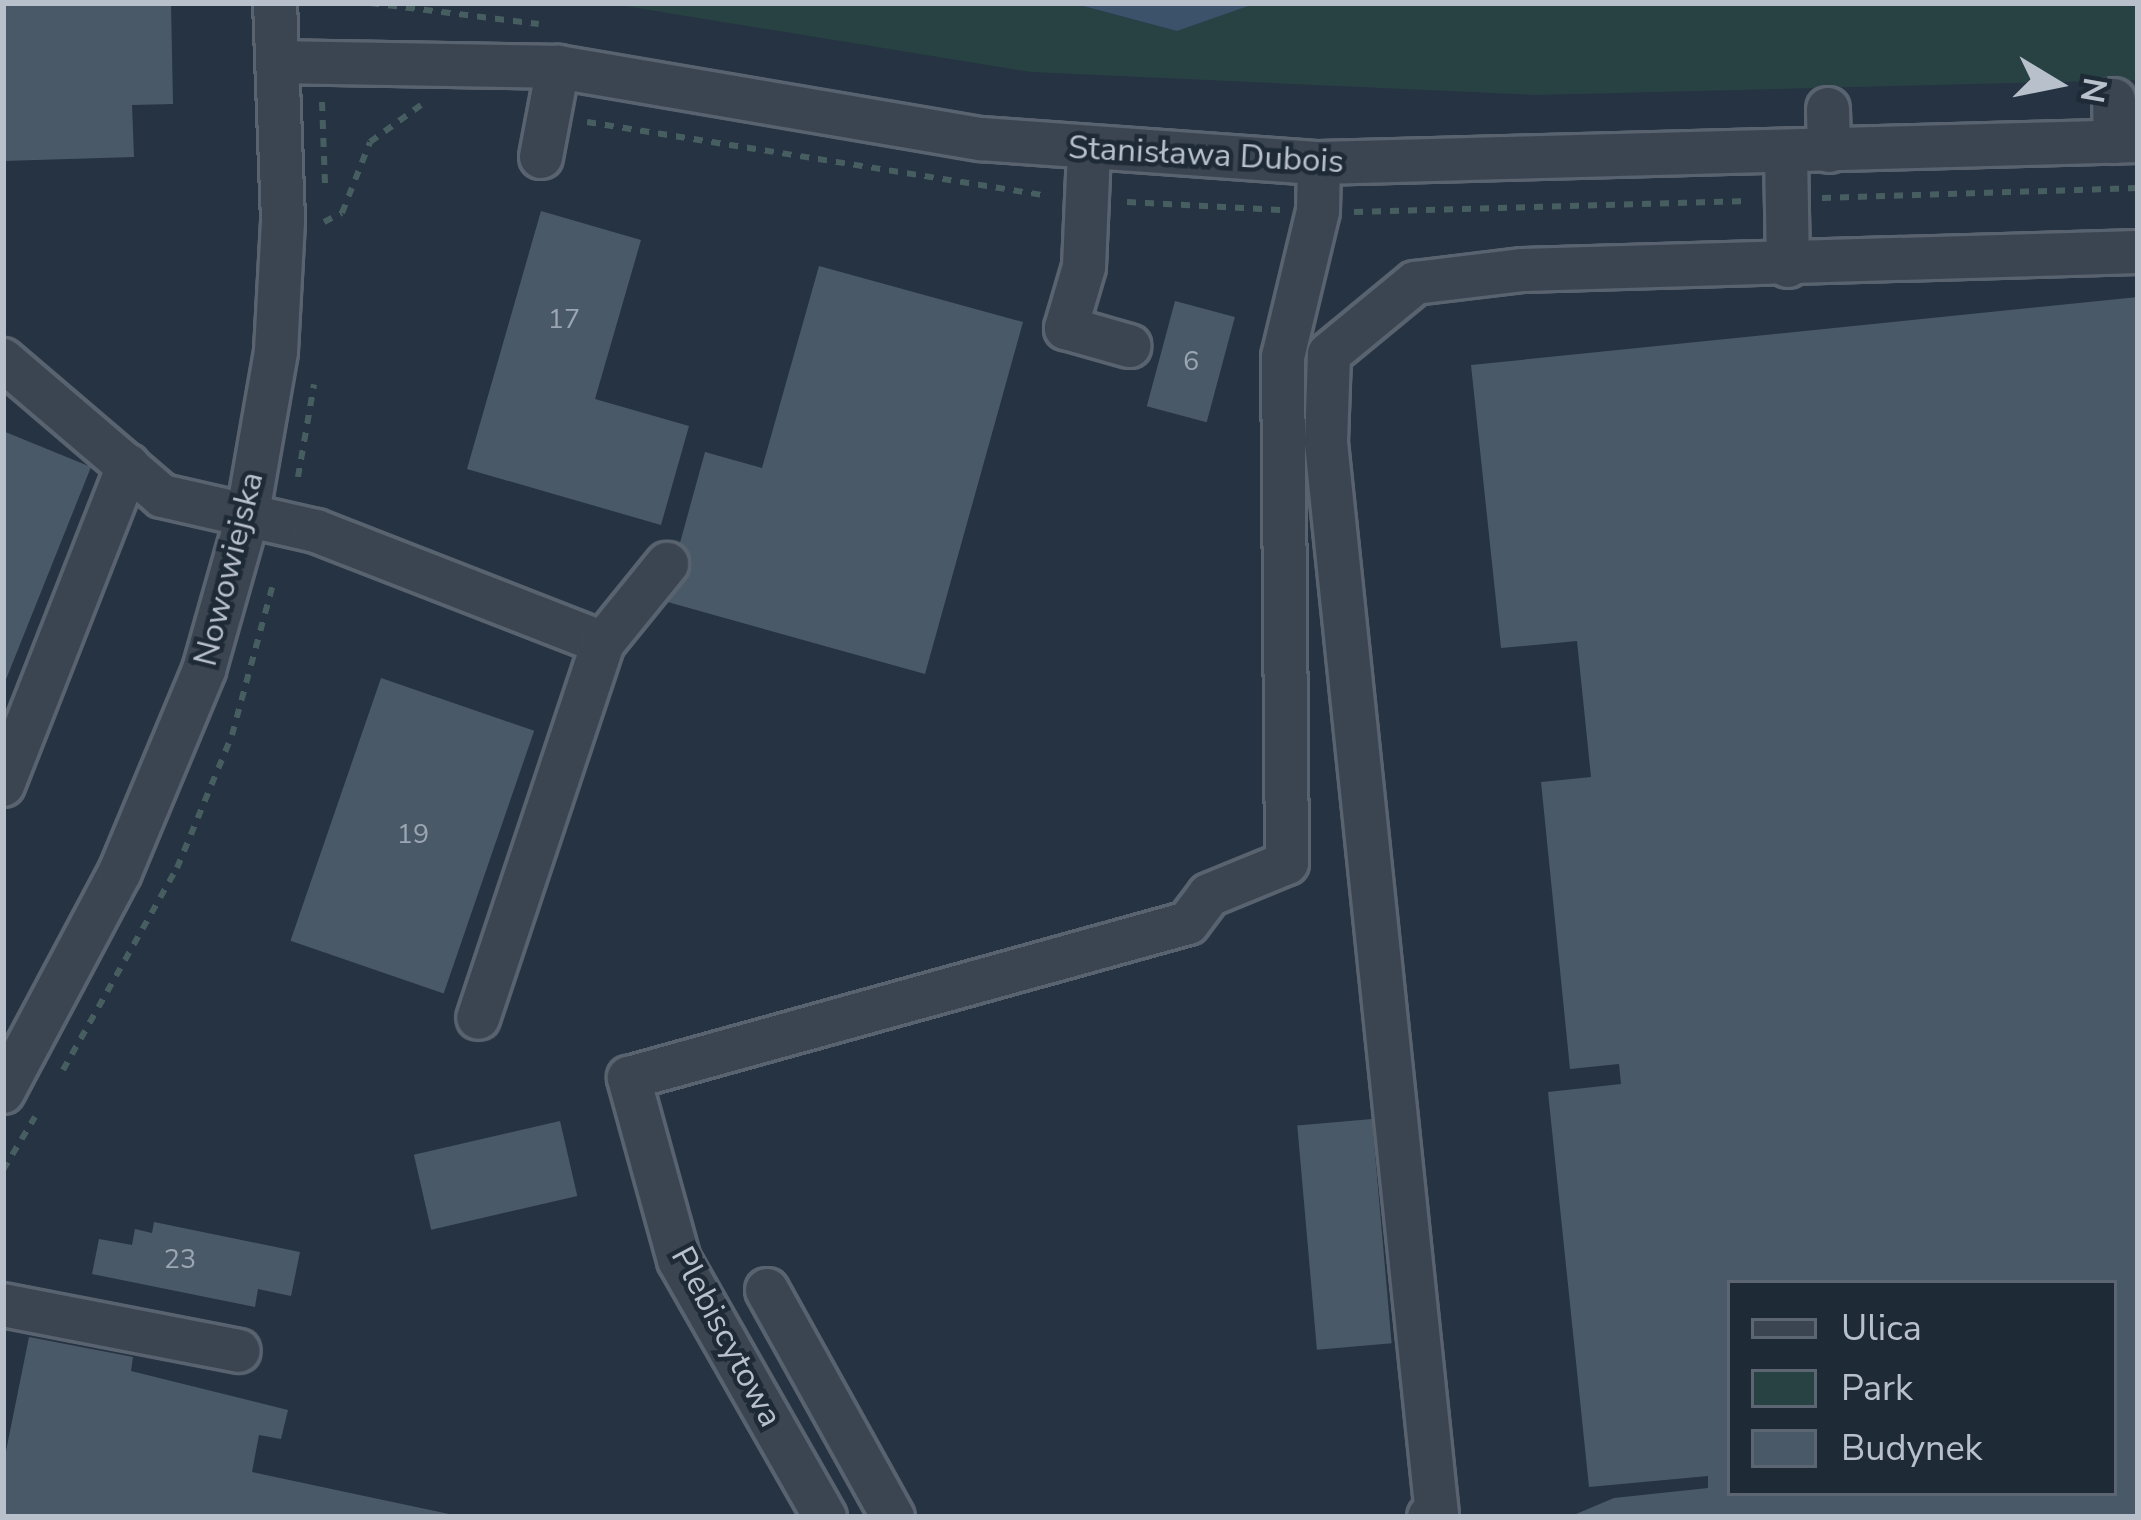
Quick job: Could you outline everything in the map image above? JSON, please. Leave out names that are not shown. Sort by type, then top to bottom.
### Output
[{"type":"street","name":"Nowowiejska","points":[[3,1092],[120,872],[205,670],[247,518],[276,351],[280,62],[275,3]]},
{"type":"street","name":"Stanisława Dubois","points":[[280,62],[556,47],[1090,152],[1319,163],[2127,141]]},
{"type":"street","points":[[541,158],[556,47]]},
{"type":"street","points":[[2114,100],[2127,141]]},
{"type":"street","points":[[1828,109],[1829,151]]},
{"type":"street","points":[[1090,152],[1084,267],[1066,328],[1129,346]]},
{"type":"street","points":[[1786,152],[1788,266]]},
{"type":"street","name":"Plebiscytowa","points":[[825,1517],[679,1260],[629,1078],[1188,923],[1209,895],[1287,863],[1283,357],[1318,211],[1319,163]]},
{"type":"street","points":[[1429,1517],[1438,1514],[1326,442],[1329,354],[1415,283],[1523,270],[2138,253]]},
{"type":"street","points":[[3,360],[162,496],[316,531],[603,643]]},
{"type":"street","points":[[3,784],[128,466]]},
{"type":"street","points":[[478,1018],[603,643],[667,564]]},
{"type":"street","points":[[767,1290],[893,1517]]},
{"type":"street","points":[[3,1305],[12,1299],[239,1351]]},
{"type":"path","points":[[370,3],[556,47]]},
{"type":"green space","points":[[606,3],[1072,3],[1177,31],[1257,3],[2138,3],[2138,80],[1536,95],[1031,72]]},
{"type":"water","points":[[1072,3],[1257,3],[1177,31]]},
{"type":"building","points":[[3,3],[171,3],[173,104],[132,105],[134,157],[3,161]]},
{"type":"building","points":[[541,211],[641,240],[595,399],[689,426],[661,525],[467,469]]},
{"type":"building","points":[[819,266],[1023,322],[925,674],[664,601],[705,452],[762,468]]},
{"type":"building","points":[[2138,297],[2138,1517],[1569,1517],[1614,1498],[1708,1488],[1708,1476],[1589,1487],[1548,1092],[1621,1084],[1619,1064],[1570,1069],[1541,782],[1591,777],[1577,641],[1501,648],[1471,365]]},
{"type":"building","points":[[1175,301],[1235,317],[1207,422],[1147,406]]},
{"type":"building","points":[[3,431],[91,467],[3,687]]},
{"type":"building","points":[[381,678],[534,731],[444,994],[290,941]]},
{"type":"building","points":[[1372,1119],[1392,1343],[1317,1350],[1297,1126]]},
{"type":"building","points":[[560,1121],[577,1196],[431,1230],[414,1155]]},
{"type":"building","points":[[154,1222],[300,1252],[291,1296],[258,1289],[255,1307],[92,1274],[99,1239],[132,1245],[135,1229],[152,1233]]},
{"type":"building","points":[[29,1337],[133,1357],[131,1371],[288,1410],[281,1439],[259,1435],[252,1472],[463,1517],[3,1517],[3,1466]]}]
